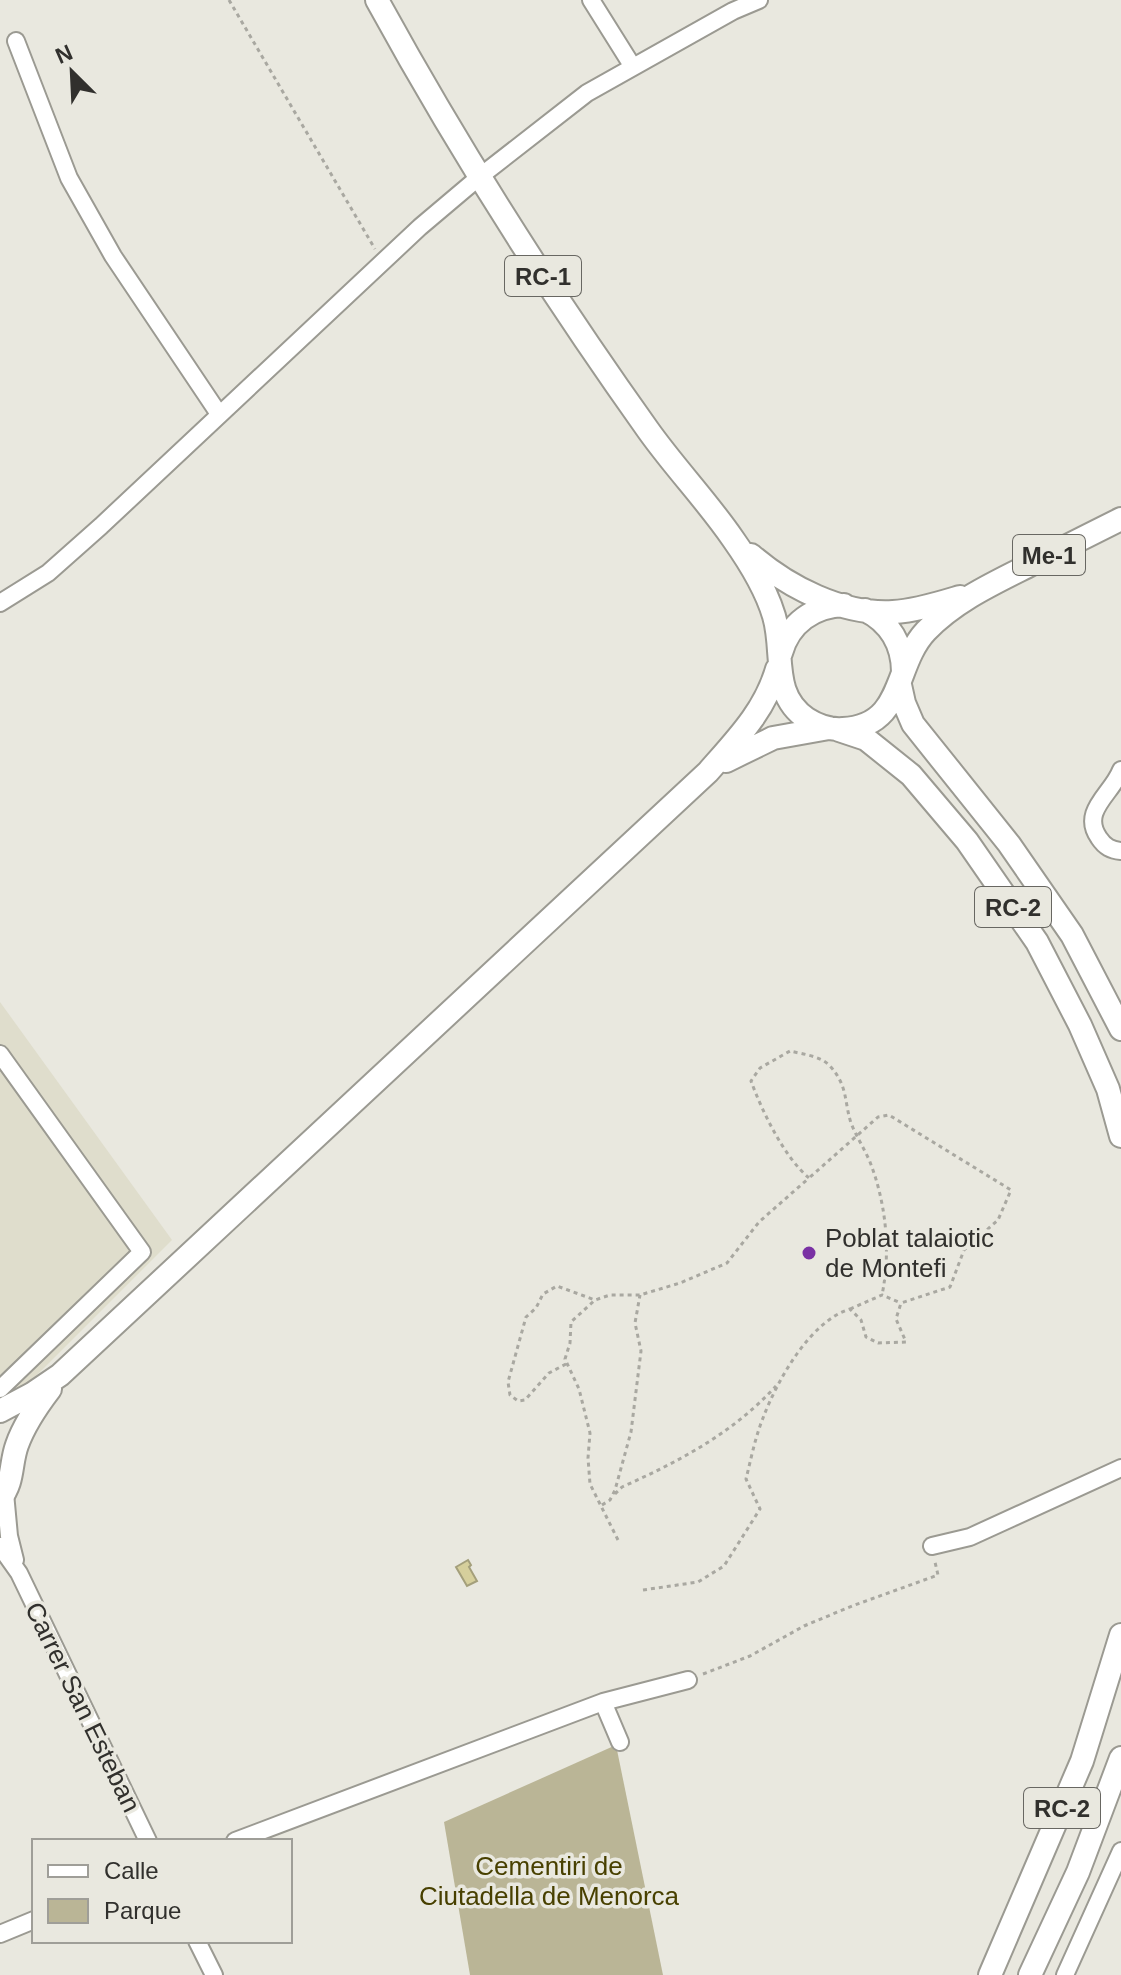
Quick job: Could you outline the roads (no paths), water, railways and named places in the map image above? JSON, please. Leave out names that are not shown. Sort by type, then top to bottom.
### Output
[{"type":"main road","name":"RC-1","points":[[377,0],[478,178],[651,434],[732,538],[769,600],[780,638],[779,660]]},
{"type":"main road","name":"Me-1","points":[[708,772],[739,752],[773,738],[854,728],[882,714],[892,703],[916,643],[951,608],[977,591],[1121,519]]},
{"type":"main road","name":"RC-1","points":[[732,538],[767,569],[810,593],[853,607]]},
{"type":"main road","name":"Me-1","points":[[0,1411],[60,1375],[708,772],[756,716],[770,693],[786,638],[799,622],[825,607],[892,612],[977,591]]},
{"type":"main road","points":[[853,607],[879,618],[893,634],[901,653],[902,679]]},
{"type":"main road","points":[[779,660],[781,684],[789,702],[811,722],[834,729]]},
{"type":"main road","name":"RC-2","points":[[902,679],[904,703],[913,724],[1009,844],[1072,935],[1121,1029]]},
{"type":"main road","name":"RC-2","points":[[834,729],[866,739],[890,756],[911,775],[967,841],[1037,942],[1108,1089],[1121,1136]]},
{"type":"main road","name":"Me-1","points":[[3,1496],[16,1448],[26,1425],[60,1375]]},
{"type":"main road","points":[[0,1433],[9,1447],[13,1467]]},
{"type":"main road","name":"RC-2","points":[[990,1975],[1082,1761],[1121,1635]]},
{"type":"main road","name":"RC-2","points":[[1030,1975],[1078,1872],[1121,1758]]},
{"type":"street","points":[[591,0],[633,67]]},
{"type":"street","points":[[0,603],[48,573],[382,262],[478,178],[587,93],[733,11],[759,0]]},
{"type":"street","points":[[16,41],[69,178],[113,256],[219,414]]},
{"type":"street","points":[[1121,770],[1111,790],[1096,806],[1093,823],[1095,832],[1106,846],[1121,851]]},
{"type":"street","points":[[0,1054],[142,1252],[0,1389]]},
{"type":"street","points":[[932,1546],[970,1537],[1121,1468]]},
{"type":"street","name":"Carrer San Esteban","points":[[3,1496],[19,1573]]},
{"type":"street","name":"Carrer San Esteban","points":[[0,1546],[19,1573],[147,1839]]},
{"type":"street","points":[[240,1839],[603,1702],[688,1680]]},
{"type":"street","points":[[603,1702],[620,1742]]},
{"type":"street","points":[[1065,1975],[1121,1851]]},
{"type":"street","points":[[0,1934],[32,1921]]},
{"type":"street","points":[[198,1943],[214,1975]]},
{"type":"place","name":"Poblat talaiotic de Montefi","points":[[809,1253]]},
{"type":"park label","name":"Cementiri de Ciutadella de Menorca","points":[[549,1881]]}]
